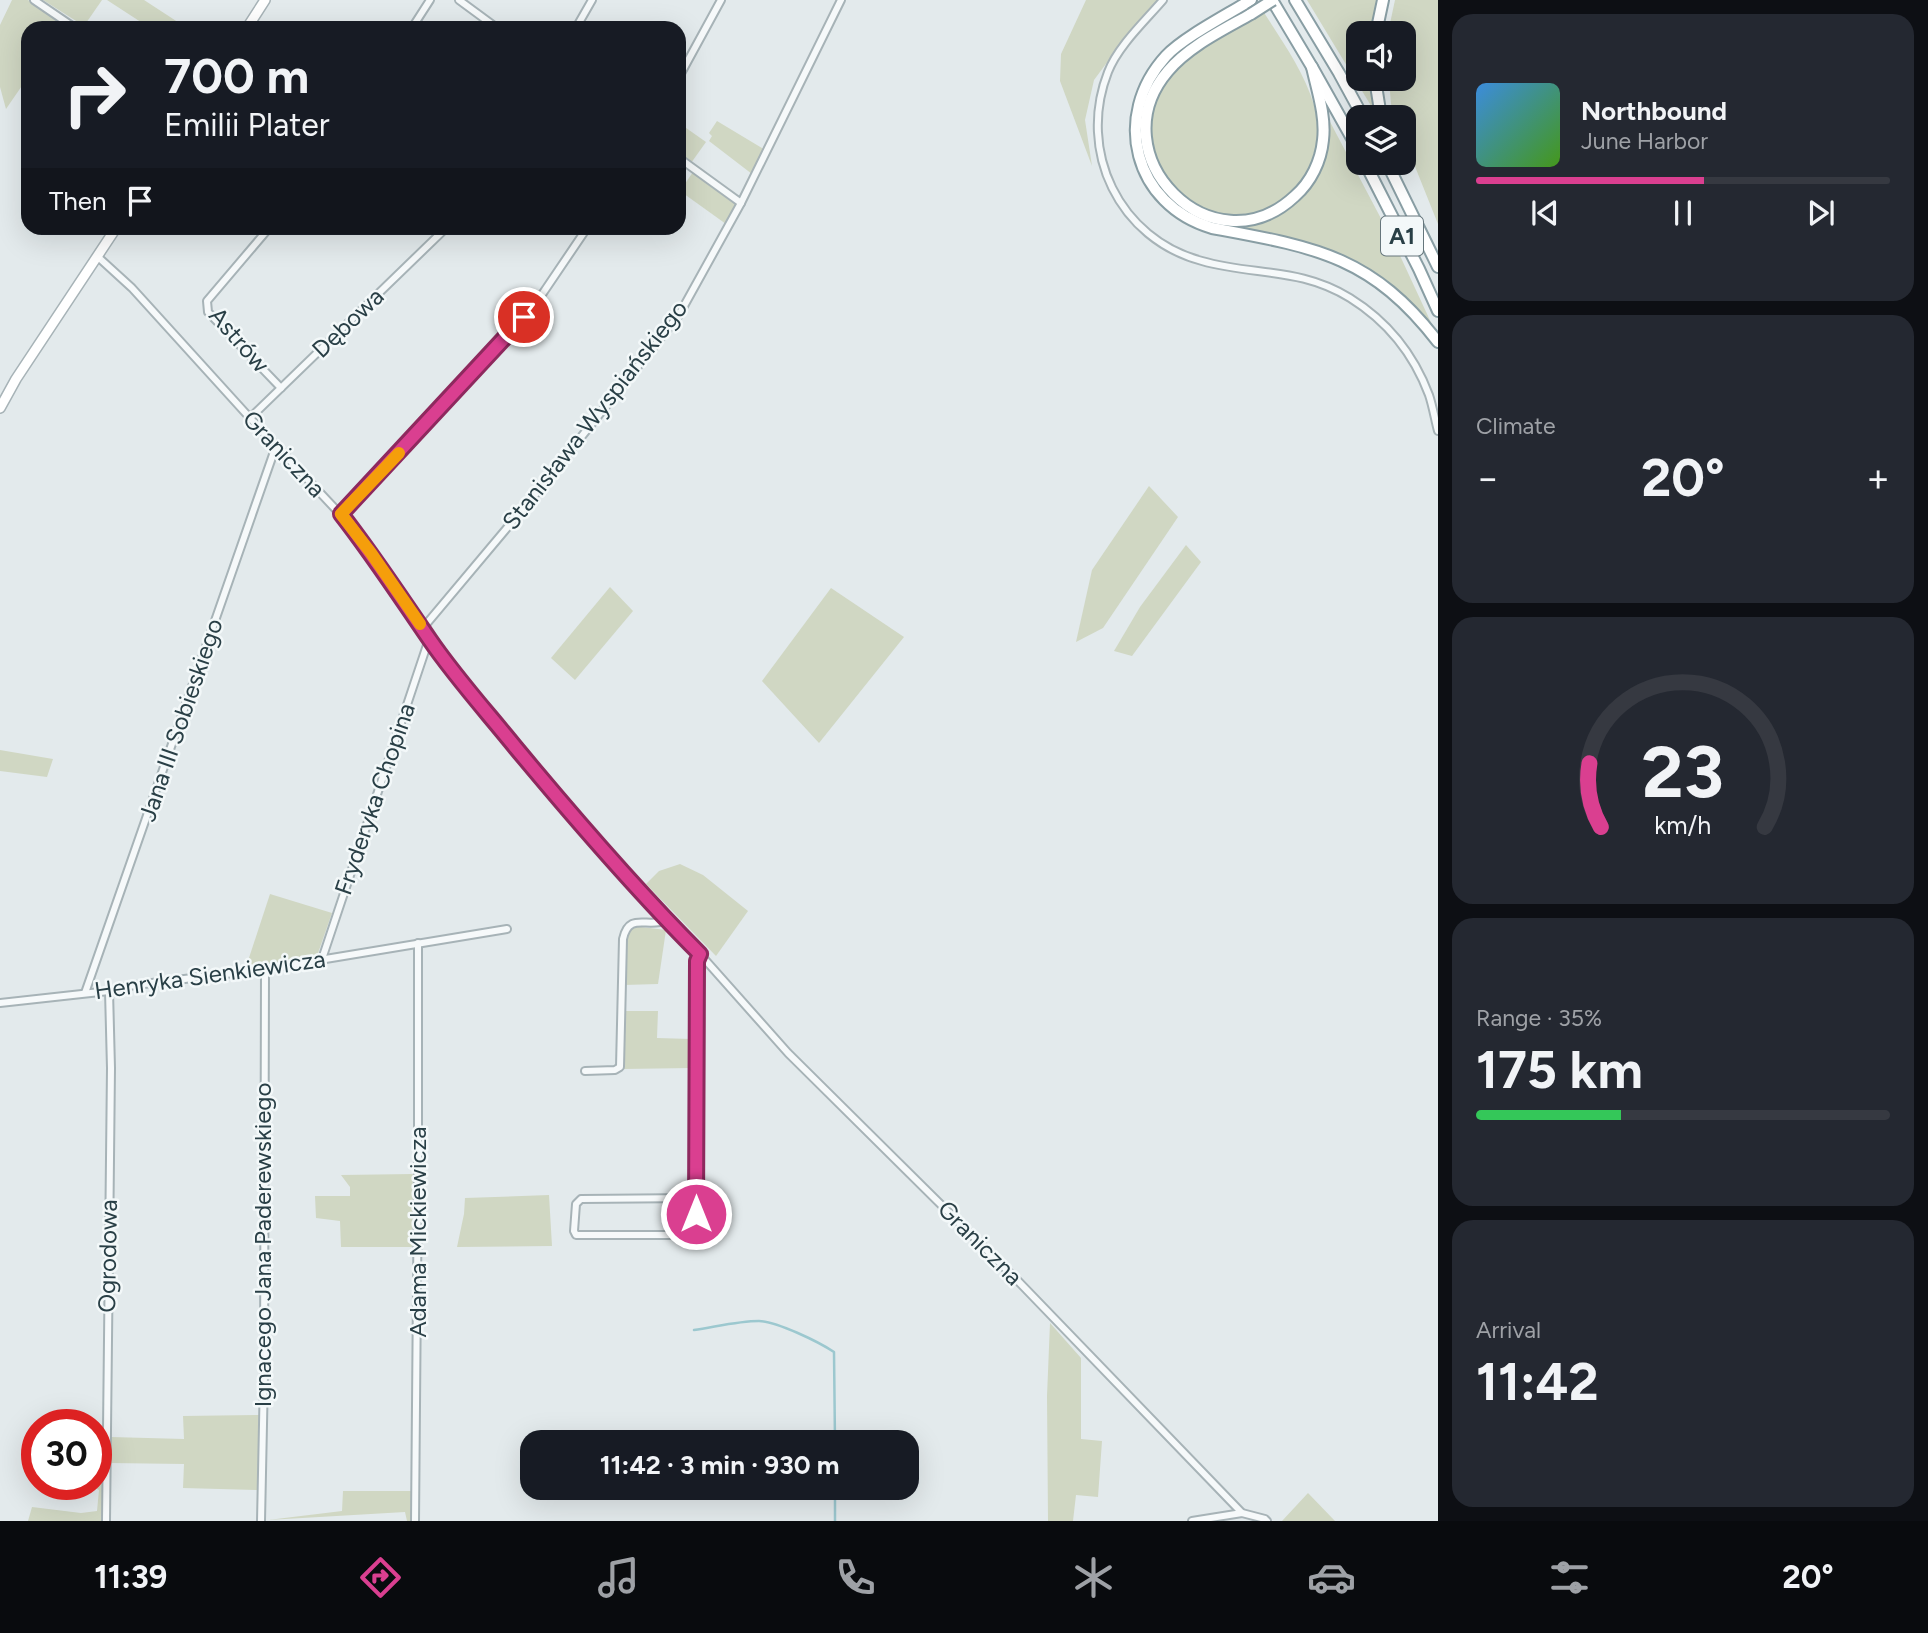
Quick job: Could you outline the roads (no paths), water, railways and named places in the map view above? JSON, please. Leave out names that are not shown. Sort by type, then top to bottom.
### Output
[{"type":"highway","points":[[1346,128],[1272,0],[1249,6],[1168,54],[1149,78],[1138,103],[1135,119],[1138,152],[1146,177],[1176,211],[1212,228],[1315,250],[1358,268],[1395,294],[1438,342]]},
{"type":"highway","points":[[1295,0],[1356,105]]},
{"type":"highway","points":[[1379,21],[1383,0]]},
{"type":"highway","points":[[1249,6],[1176,62],[1162,78],[1152,98],[1146,120],[1148,149],[1156,171],[1173,195],[1201,213],[1229,220],[1251,219],[1268,214],[1298,193],[1315,170],[1323,141],[1323,118],[1312,67]]},
{"type":"highway","name":"A1","points":[[1371,175],[1438,311]]},
{"type":"highway","name":"A1","points":[[1394,175],[1438,267]]},
{"type":"highway","points":[[1396,175],[1397,181]]},
{"type":"main road","points":[[252,21],[265,0]]},
{"type":"main road","points":[[0,408],[16,379],[111,235]]},
{"type":"street","points":[[34,0],[65,21]]},
{"type":"street","points":[[416,21],[430,0]]},
{"type":"street","points":[[459,0],[488,21]]},
{"type":"street","points":[[580,21],[592,0]]},
{"type":"street","points":[[686,63],[721,0]]},
{"type":"street","name":"Stanisława Wyspiańskiego","points":[[423,628],[533,497],[679,315],[741,202],[841,0]]},
{"type":"street","points":[[1163,0],[1115,57],[1101,94],[1098,143],[1104,169],[1127,214],[1158,242],[1178,253],[1225,267],[1296,276],[1337,290],[1359,304],[1401,342],[1413,361],[1430,396],[1438,431]]},
{"type":"street","points":[[686,163],[741,202]]},
{"type":"street","name":"Astrów","points":[[263,235],[207,301],[206,307],[281,388]]},
{"type":"street","name":"Dębowa","points":[[250,418],[439,235]]},
{"type":"street","points":[[341,514],[524,317],[582,235]]},
{"type":"street","name":"Graniczna","points":[[96,257],[132,288],[341,514],[429,639],[571,814],[788,1054],[1019,1282],[1242,1513],[1267,1521]]},
{"type":"street","name":"Jana III Sobieskiego","points":[[85,993],[276,446]]},
{"type":"street","name":"Fryderyka Chopina","points":[[321,959],[429,639]]},
{"type":"street","points":[[585,1071],[615,1070],[620,1067],[624,931],[633,923],[658,925],[666,920]]},
{"type":"street","name":"Henryka Sienkiewicza","points":[[0,1003],[265,969],[507,929]]},
{"type":"street","name":"Adama Mickiewicza","points":[[415,1521],[418,943]]},
{"type":"street","points":[[695,1198],[581,1199],[576,1204],[574,1231],[576,1235],[690,1236],[696,1231],[697,961],[700,954]]},
{"type":"street","name":"Ignacego Jana Paderewskiego","points":[[261,1521],[265,969]]},
{"type":"street","name":"Ogrodowa","points":[[106,1521],[111,1068],[109,991]]},
{"type":"street","points":[[1192,1521],[1242,1513]]},
{"type":"waterway","points":[[694,1330],[743,1322],[766,1322],[797,1333],[834,1352],[835,1430]]},
{"type":"waterway","points":[[835,1500],[835,1521]]}]
